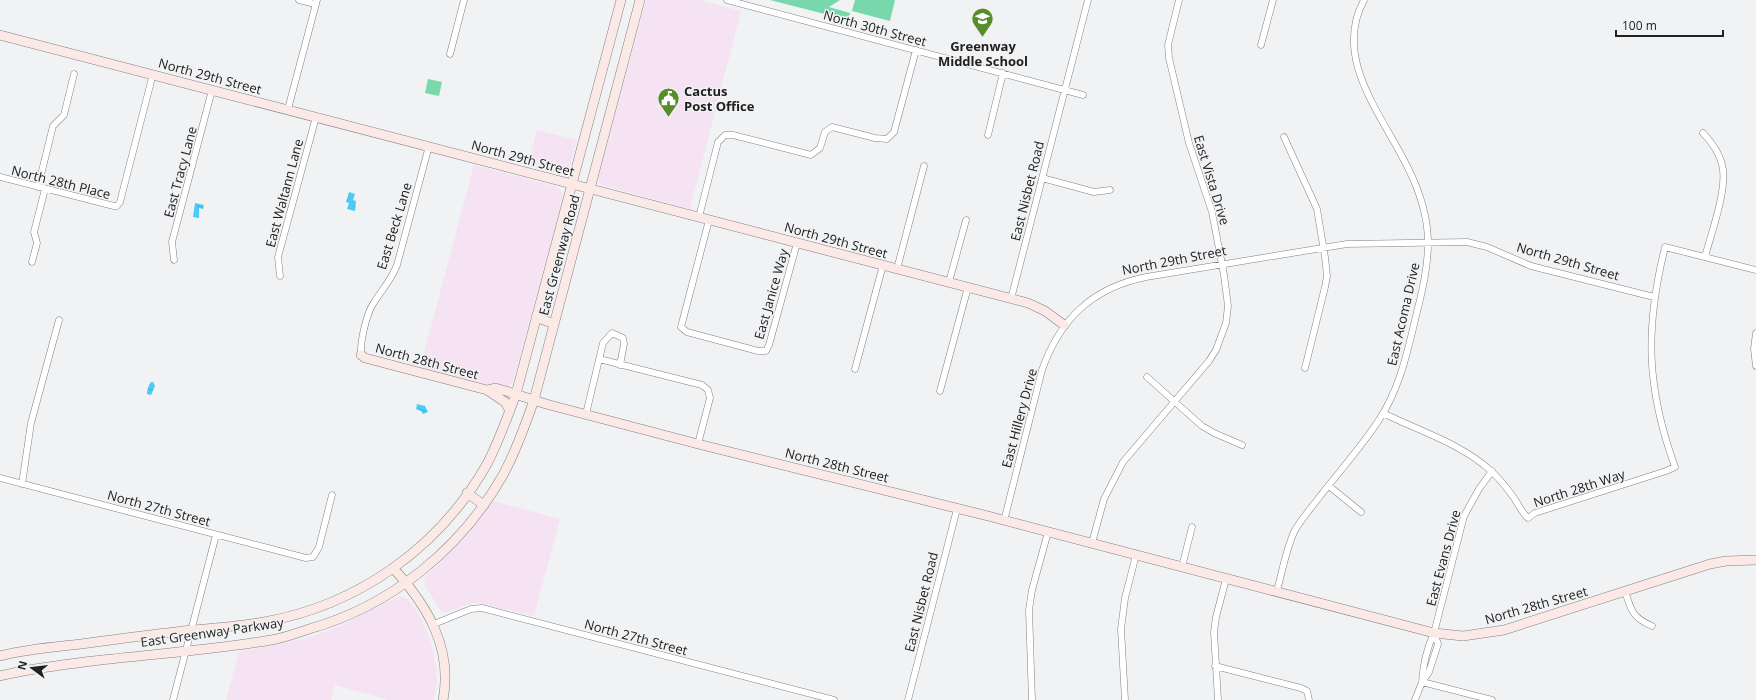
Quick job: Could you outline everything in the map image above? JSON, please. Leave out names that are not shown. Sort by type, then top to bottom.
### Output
[{"type":"street","points":[[288,109],[316,2],[299,0]]},
{"type":"street","points":[[450,54],[464,0]]},
{"type":"street","name":"East Greenway Road","points":[[516,394],[621,0]]},
{"type":"street","name":"East Greenway Road","points":[[534,400],[640,0]]},
{"type":"street","name":"North 30th Street","points":[[726,0],[1064,89]]},
{"type":"street","name":"East Nisbet Road","points":[[1011,299],[1088,0]]},
{"type":"street","name":"East Vista Drive","points":[[1092,543],[1104,499],[1116,472],[1135,446],[1209,361],[1223,334],[1228,306],[1212,212],[1189,143],[1169,58],[1168,45],[1179,0]]},
{"type":"street","points":[[1261,45],[1273,0]]},
{"type":"street","name":"East Acoma Drive","points":[[1277,591],[1295,531],[1354,454],[1383,413],[1397,385],[1404,364],[1426,275],[1428,242],[1426,218],[1417,189],[1408,168],[1363,84],[1356,66],[1354,48],[1355,27],[1357,15],[1364,0]]},
{"type":"street","name":"North 29th Street","points":[[0,34],[968,287],[1037,307],[1064,325],[1092,298],[1124,282],[1222,264],[1347,244],[1467,242],[1479,244],[1527,264],[1654,297]]},
{"type":"street","points":[[699,217],[718,142],[724,135],[733,135],[811,155],[820,148],[825,132],[832,127],[875,138],[887,138],[894,132],[916,50]]},
{"type":"street","points":[[988,135],[1003,73]]},
{"type":"street","points":[[38,187],[53,126],[64,115],[74,74]]},
{"type":"street","name":"North 28th Place","points":[[0,177],[117,206],[120,202],[153,74]]},
{"type":"street","points":[[1064,89],[1083,95]]},
{"type":"street","name":"East Tracy Lane","points":[[174,260],[172,242],[212,90]]},
{"type":"street","name":"East Waltann Lane","points":[[280,276],[278,257],[316,117]]},
{"type":"street","points":[[1703,133],[1712,143],[1719,156],[1723,170],[1723,183],[1720,199],[1705,257]]},
{"type":"street","points":[[1284,137],[1317,209],[1327,276],[1305,368]]},
{"type":"street","name":"East Beck Lane","points":[[360,355],[360,346],[371,306],[391,278],[397,265],[429,146]]},
{"type":"street","points":[[897,269],[924,166]]},
{"type":"street","points":[[1042,178],[1094,192],[1110,190]]},
{"type":"street","points":[[32,262],[37,243],[34,232],[45,189]]},
{"type":"street","name":"East Janice Way","points":[[709,220],[681,327],[687,332],[758,351],[766,351],[769,345],[797,243]]},
{"type":"street","points":[[949,282],[966,220]]},
{"type":"street","points":[[1654,297],[1665,247],[1756,270]]},
{"type":"street","points":[[855,369],[883,265]]},
{"type":"street","points":[[940,391],[968,287]]},
{"type":"street","name":"North 28th Way","points":[[1383,413],[1467,453],[1492,471],[1514,498],[1521,512],[1528,518],[1535,513],[1666,471],[1675,467],[1664,438],[1656,405],[1651,347],[1654,297]]},
{"type":"street","points":[[536,317],[554,324]]},
{"type":"street","points":[[22,484],[31,423],[59,320]]},
{"type":"street","name":"East Hillery Drive","points":[[1004,521],[1042,370],[1050,350],[1064,325]]},
{"type":"street","points":[[586,414],[603,343],[612,333],[623,338],[624,344],[620,365]]},
{"type":"street","points":[[1756,333],[1754,349],[1756,366]]},
{"type":"street","name":"North 28th Street","points":[[360,355],[365,358],[487,390],[505,402],[510,411]]},
{"type":"street","points":[[599,359],[702,385],[708,390],[710,398],[698,444]]},
{"type":"street","points":[[1147,377],[1202,426],[1242,445]]},
{"type":"street","name":"North 28th Street","points":[[487,390],[495,388],[698,444],[1092,543],[1434,633],[1463,636],[1504,630],[1710,564],[1726,561],[1756,560]]},
{"type":"street","name":"East Greenway Parkway","points":[[0,656],[50,647],[264,622],[298,615],[322,607],[345,596],[393,568],[437,531],[467,494],[487,463],[502,434],[516,394]]},
{"type":"street","name":"East Greenway Parkway","points":[[0,676],[60,665],[273,640],[331,624],[380,600],[407,583],[452,544],[484,505],[503,475],[517,446],[534,400]]},
{"type":"street","name":"East Evans Drive","points":[[1416,700],[1422,682],[1429,672],[1438,644],[1434,633],[1464,516],[1470,503],[1492,471]]},
{"type":"street","name":"North 27th Street","points":[[0,478],[306,558],[313,557],[319,547],[332,495]]},
{"type":"street","points":[[1329,486],[1361,512]]},
{"type":"street","points":[[467,494],[484,505]]},
{"type":"street","name":"East Nisbet Road","points":[[908,700],[957,509]]},
{"type":"street","points":[[1182,567],[1192,527]]},
{"type":"street","points":[[1032,700],[1029,610],[1032,590],[1048,532]]},
{"type":"street","points":[[173,700],[216,535]]},
{"type":"street","points":[[1125,700],[1121,629],[1125,598],[1136,555]]},
{"type":"street","points":[[393,568],[407,583],[434,624],[441,645],[445,667],[446,684],[443,700]]},
{"type":"street","points":[[1218,700],[1214,632],[1216,616],[1226,578]]},
{"type":"street","points":[[1625,591],[1632,613],[1639,620],[1652,626]]},
{"type":"street","name":"North 27th Street","points":[[434,624],[471,609],[482,608],[834,700]]},
{"type":"street","points":[[298,615],[301,632]]},
{"type":"street","points":[[1215,666],[1301,688],[1306,691],[1309,700]]},
{"type":"street","points":[[1422,682],[1492,700]]},
{"type":"shaded area","points":[[646,0],[699,0],[741,11],[690,209],[599,183],[598,178]]},
{"type":"shaded area","points":[[537,130],[577,140],[568,171],[561,174],[528,165]]},
{"type":"shaded area","points":[[474,165],[554,186],[561,190],[563,197],[513,382],[508,387],[502,388],[420,368]]},
{"type":"shaded area","points":[[493,501],[560,519],[534,616],[478,603],[471,603],[448,612],[442,612],[425,586],[424,579],[460,543]]},
{"type":"shaded area","points":[[399,596],[408,599],[420,616],[430,639],[436,665],[437,681],[434,700],[389,700],[335,685],[331,700],[226,700],[239,651],[311,637],[340,626]]},
{"type":"green space","points":[[770,0],[840,0],[829,7],[850,13],[848,20]]},
{"type":"green space","points":[[855,0],[895,0],[890,21],[852,11]]},
{"type":"green space","points":[[428,79],[442,82],[439,96],[425,93]]},
{"type":"water","points":[[349,192],[355,194],[353,200],[356,201],[355,211],[347,209],[349,203],[346,202]]},
{"type":"water","points":[[195,203],[204,205],[203,209],[199,208],[199,218],[193,217]]},
{"type":"water","points":[[151,382],[153,382],[155,386],[151,395],[147,394]]},
{"type":"water","points":[[417,404],[425,406],[428,412],[423,414],[421,411],[416,409]]},
{"type":"place","name":"Greenway Middle School","points":[[983,38]]},
{"type":"place","name":"Cactus Post Office","points":[[668,118]]}]
